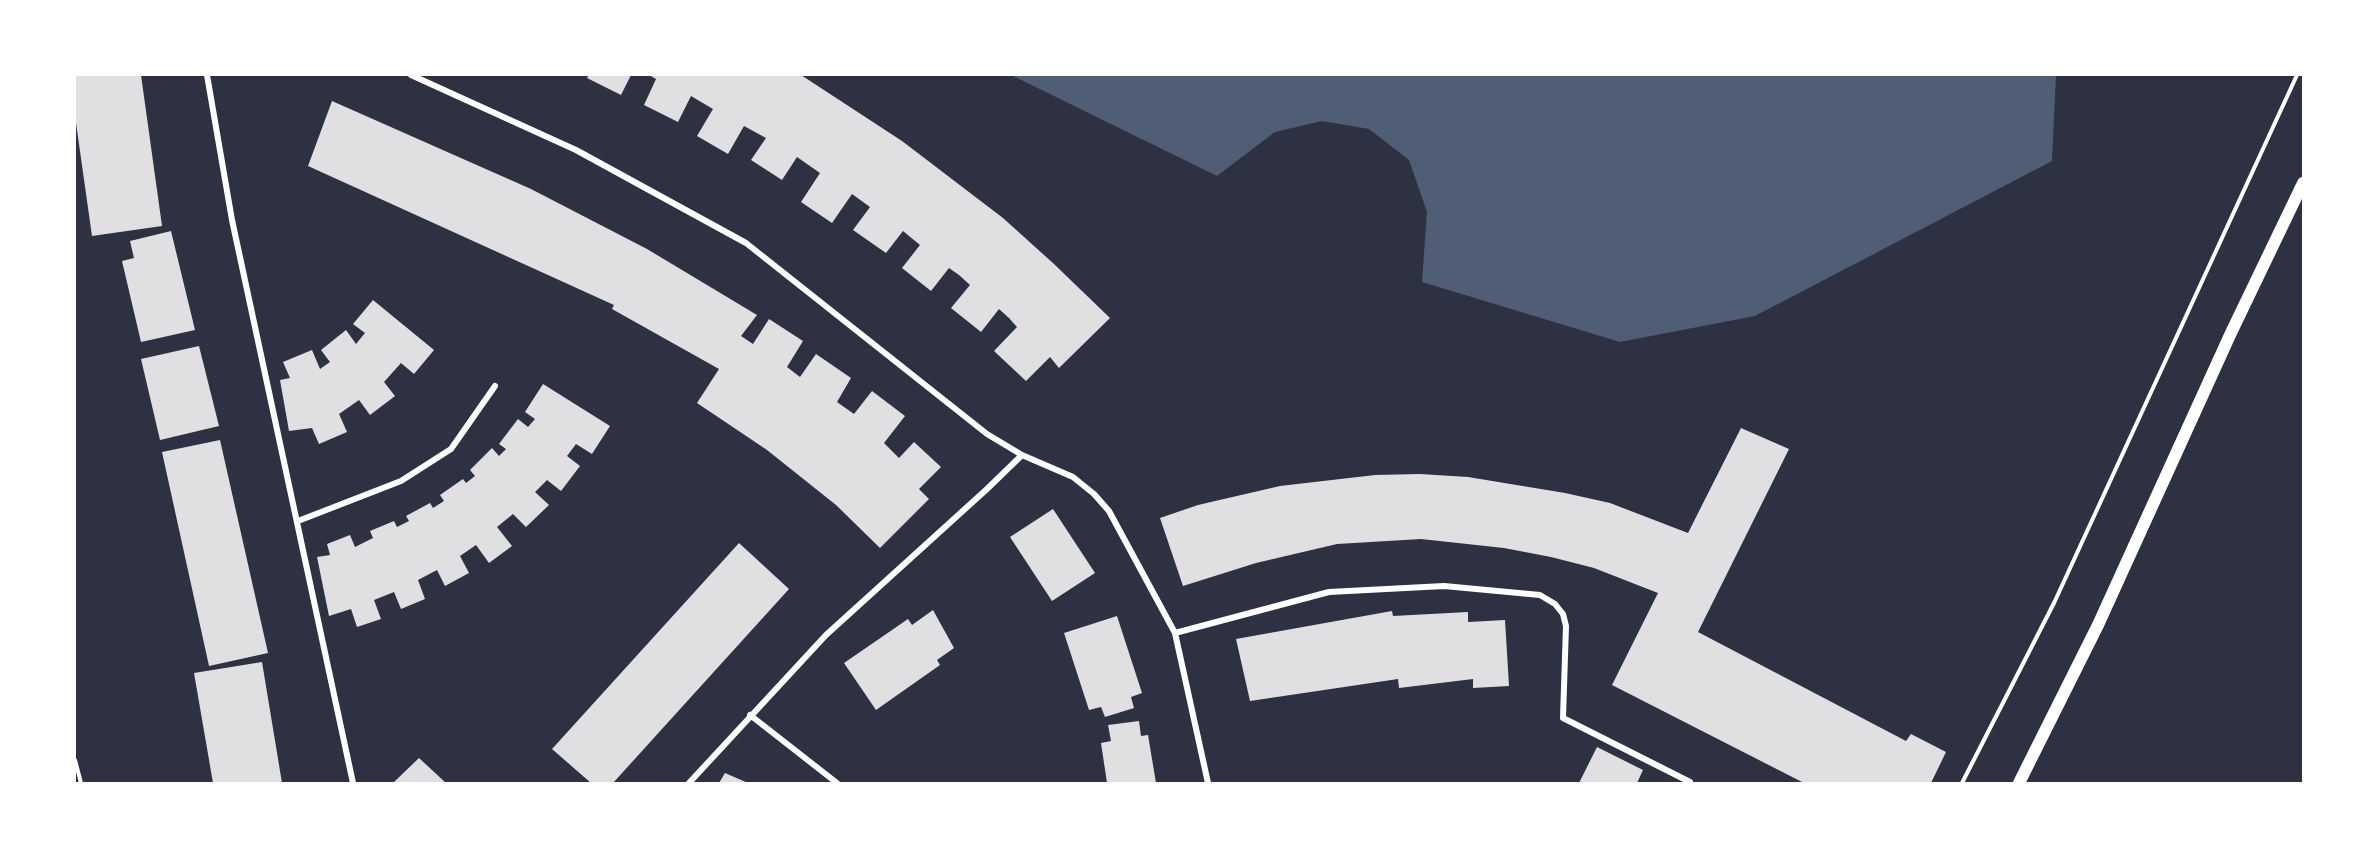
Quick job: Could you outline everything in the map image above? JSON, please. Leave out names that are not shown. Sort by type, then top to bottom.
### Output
[{"type":"main road","points":[[2019,783],[2098,625],[2225,346],[2303,183]]},
{"type":"street","points":[[207,75],[232,220],[353,783]]},
{"type":"street","points":[[411,75],[576,150],[746,243],[978,427],[1022,455],[1073,477],[1094,494],[1109,511],[1175,633],[1208,783]]},
{"type":"street","points":[[298,521],[401,481],[452,448],[495,386]]},
{"type":"street","points":[[689,783],[826,635],[1022,455]]},
{"type":"street","points":[[1175,633],[1329,592],[1444,586],[1540,595],[1556,604],[1563,614],[1566,626],[1563,718],[1690,782]]},
{"type":"street","points":[[750,715],[837,783]]},
{"type":"path","points":[[1962,783],[2054,603],[2297,75]]},
{"type":"path","points":[[75,760],[81,783]]},
{"type":"water","points":[[1011,75],[2056,75],[2052,161],[1755,316],[1620,342],[1422,282],[1427,212],[1409,160],[1369,129],[1322,121],[1275,132],[1217,176]]},
{"type":"building","points":[[75,75],[141,75],[162,226],[92,236],[75,116]]},
{"type":"building","points":[[589,75],[631,75],[621,95],[587,78]]},
{"type":"building","points":[[649,75],[801,75],[902,141],[1003,218],[1110,318],[1059,368],[1050,357],[1026,381],[994,351],[1017,327],[1009,318],[999,309],[981,332],[951,308],[970,285],[959,275],[949,268],[931,291],[902,268],[920,245],[903,231],[886,253],[853,230],[870,207],[852,194],[832,223],[801,202],[820,173],[797,157],[782,180],[751,160],[766,138],[744,126],[728,154],[697,136],[713,109],[691,96],[678,122],[644,105],[656,79]]},
{"type":"building","points":[[332,101],[531,189],[647,249],[757,315],[741,336],[753,344],[769,319],[803,341],[787,367],[800,377],[816,354],[851,378],[837,402],[854,414],[872,391],[905,416],[884,443],[899,458],[914,442],[941,467],[919,489],[929,499],[880,548],[836,505],[767,450],[697,403],[719,369],[612,309],[614,305],[308,166]]},
{"type":"building","points":[[171,231],[195,330],[141,342],[122,261],[134,258],[130,241]]},
{"type":"building","points":[[373,300],[434,350],[414,374],[401,363],[384,382],[395,396],[370,415],[359,400],[339,414],[347,432],[319,444],[312,428],[289,431],[280,380],[290,378],[283,362],[312,350],[320,369],[330,362],[321,350],[346,330],[356,344],[365,333],[353,324]]},
{"type":"building","points":[[199,346],[219,426],[160,440],[141,359]]},
{"type":"building","points":[[543,384],[610,426],[592,454],[576,444],[567,456],[580,466],[561,491],[547,480],[535,492],[549,505],[526,527],[513,514],[497,527],[512,546],[489,563],[476,545],[460,556],[469,573],[445,586],[437,570],[418,580],[425,599],[401,609],[394,592],[374,600],[381,619],[357,627],[351,609],[329,616],[317,557],[330,555],[327,544],[350,535],[355,547],[373,538],[370,531],[394,521],[397,527],[409,521],[406,516],[430,503],[433,508],[444,501],[440,495],[463,479],[466,483],[475,476],[470,470],[492,448],[499,456],[506,449],[499,444],[518,419],[528,427],[535,419],[525,412]]},
{"type":"building","points":[[1741,428],[1789,449],[1698,632],[1906,741],[1911,734],[1946,752],[1931,783],[1804,783],[1612,685],[1658,593],[1594,568],[1504,548],[1421,539],[1337,544],[1256,563],[1183,586],[1160,518],[1198,505],[1280,486],[1375,475],[1420,474],[1468,477],[1565,493],[1610,503],[1688,533]]},
{"type":"building","points":[[220,440],[268,653],[209,666],[162,452]]},
{"type":"building","points":[[1053,509],[1095,573],[1052,601],[1010,537]]},
{"type":"building","points":[[739,543],[789,589],[613,783],[591,783],[552,749]]},
{"type":"building","points":[[933,610],[954,648],[937,660],[940,665],[876,710],[844,663],[908,619],[912,625]]},
{"type":"building","points":[[1392,611],[1393,616],[1468,612],[1468,622],[1505,620],[1509,686],[1473,688],[1473,679],[1399,688],[1398,679],[1250,701],[1236,639]]},
{"type":"building","points":[[1117,616],[1142,693],[1131,697],[1134,708],[1105,717],[1101,707],[1089,710],[1064,633]]},
{"type":"building","points":[[262,662],[282,783],[213,783],[194,673]]},
{"type":"building","points":[[1139,721],[1141,736],[1148,735],[1156,783],[1107,783],[1101,743],[1111,741],[1108,725]]},
{"type":"building","points":[[1597,747],[1643,770],[1637,783],[1579,783]]},
{"type":"building","points":[[419,758],[446,783],[393,783]]},
{"type":"building","points":[[725,773],[748,783],[719,783]]}]
